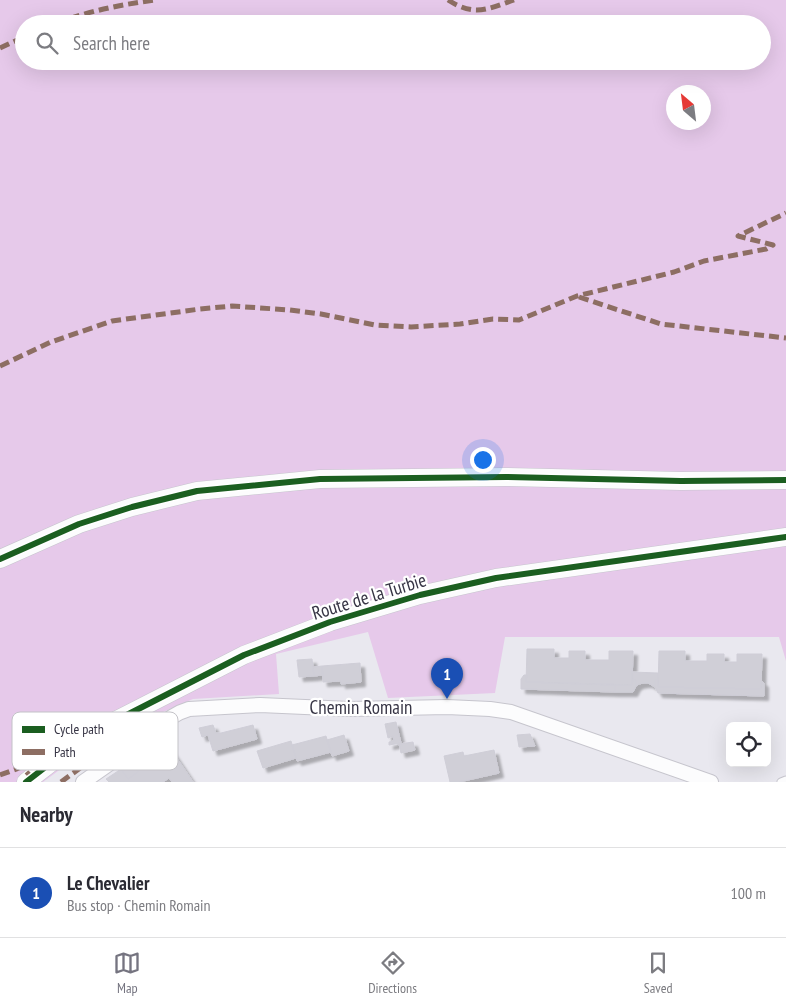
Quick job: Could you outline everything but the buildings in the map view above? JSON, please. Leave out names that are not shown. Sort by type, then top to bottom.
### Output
[{"type":"street","points":[[0,559],[79,524],[132,507],[197,491],[340,479],[506,477],[681,481],[786,480]]},
{"type":"street","name":"Route de la Turbie","points":[[132,712],[244,655],[330,622],[420,595],[496,578],[786,536]]},
{"type":"street","name":"Chemin Romain","points":[[178,712],[189,709],[260,705],[350,709],[447,707],[497,710],[528,717],[711,782]]},
{"type":"street","name":"Route de la Turbie","points":[[26,782],[42,770]]},
{"type":"street","name":"Chemin Romain","points":[[83,782],[100,770]]},
{"type":"lane","points":[[781,782],[786,780]]},
{"type":"shaded area","points":[[0,0],[786,0],[786,661],[779,637],[505,637],[495,693],[388,698],[368,632],[276,654],[279,694],[193,699],[163,712],[12,712],[12,770],[59,770],[43,782],[0,782]]},
{"type":"marked path","points":[[80,15],[154,0]]},
{"type":"marked path","points":[[448,0],[474,10],[481,10],[514,0]]},
{"type":"marked path","points":[[0,48],[15,41]]},
{"type":"marked path","points":[[0,366],[51,342],[112,321],[232,306],[290,310],[375,325],[411,327],[460,324],[493,319],[519,320],[577,296],[674,272],[704,261],[766,249],[773,245],[738,236],[786,213]]},
{"type":"marked path","points":[[579,297],[661,324],[786,338]]},
{"type":"marked path","points":[[0,775],[14,770]]},
{"type":"marked path","points":[[25,770],[35,781]]},
{"type":"marked path","points":[[61,782],[77,770]]},
{"type":"cycle path","points":[[0,559],[79,524],[132,507],[197,491],[320,479],[506,477],[681,481],[786,480]]},
{"type":"cycle path","points":[[132,712],[244,655],[330,622],[420,595],[496,578],[786,537]]},
{"type":"cycle path","points":[[26,782],[42,770]]},
{"type":"place","name":"Le Chevalier","points":[[447,699]]}]
